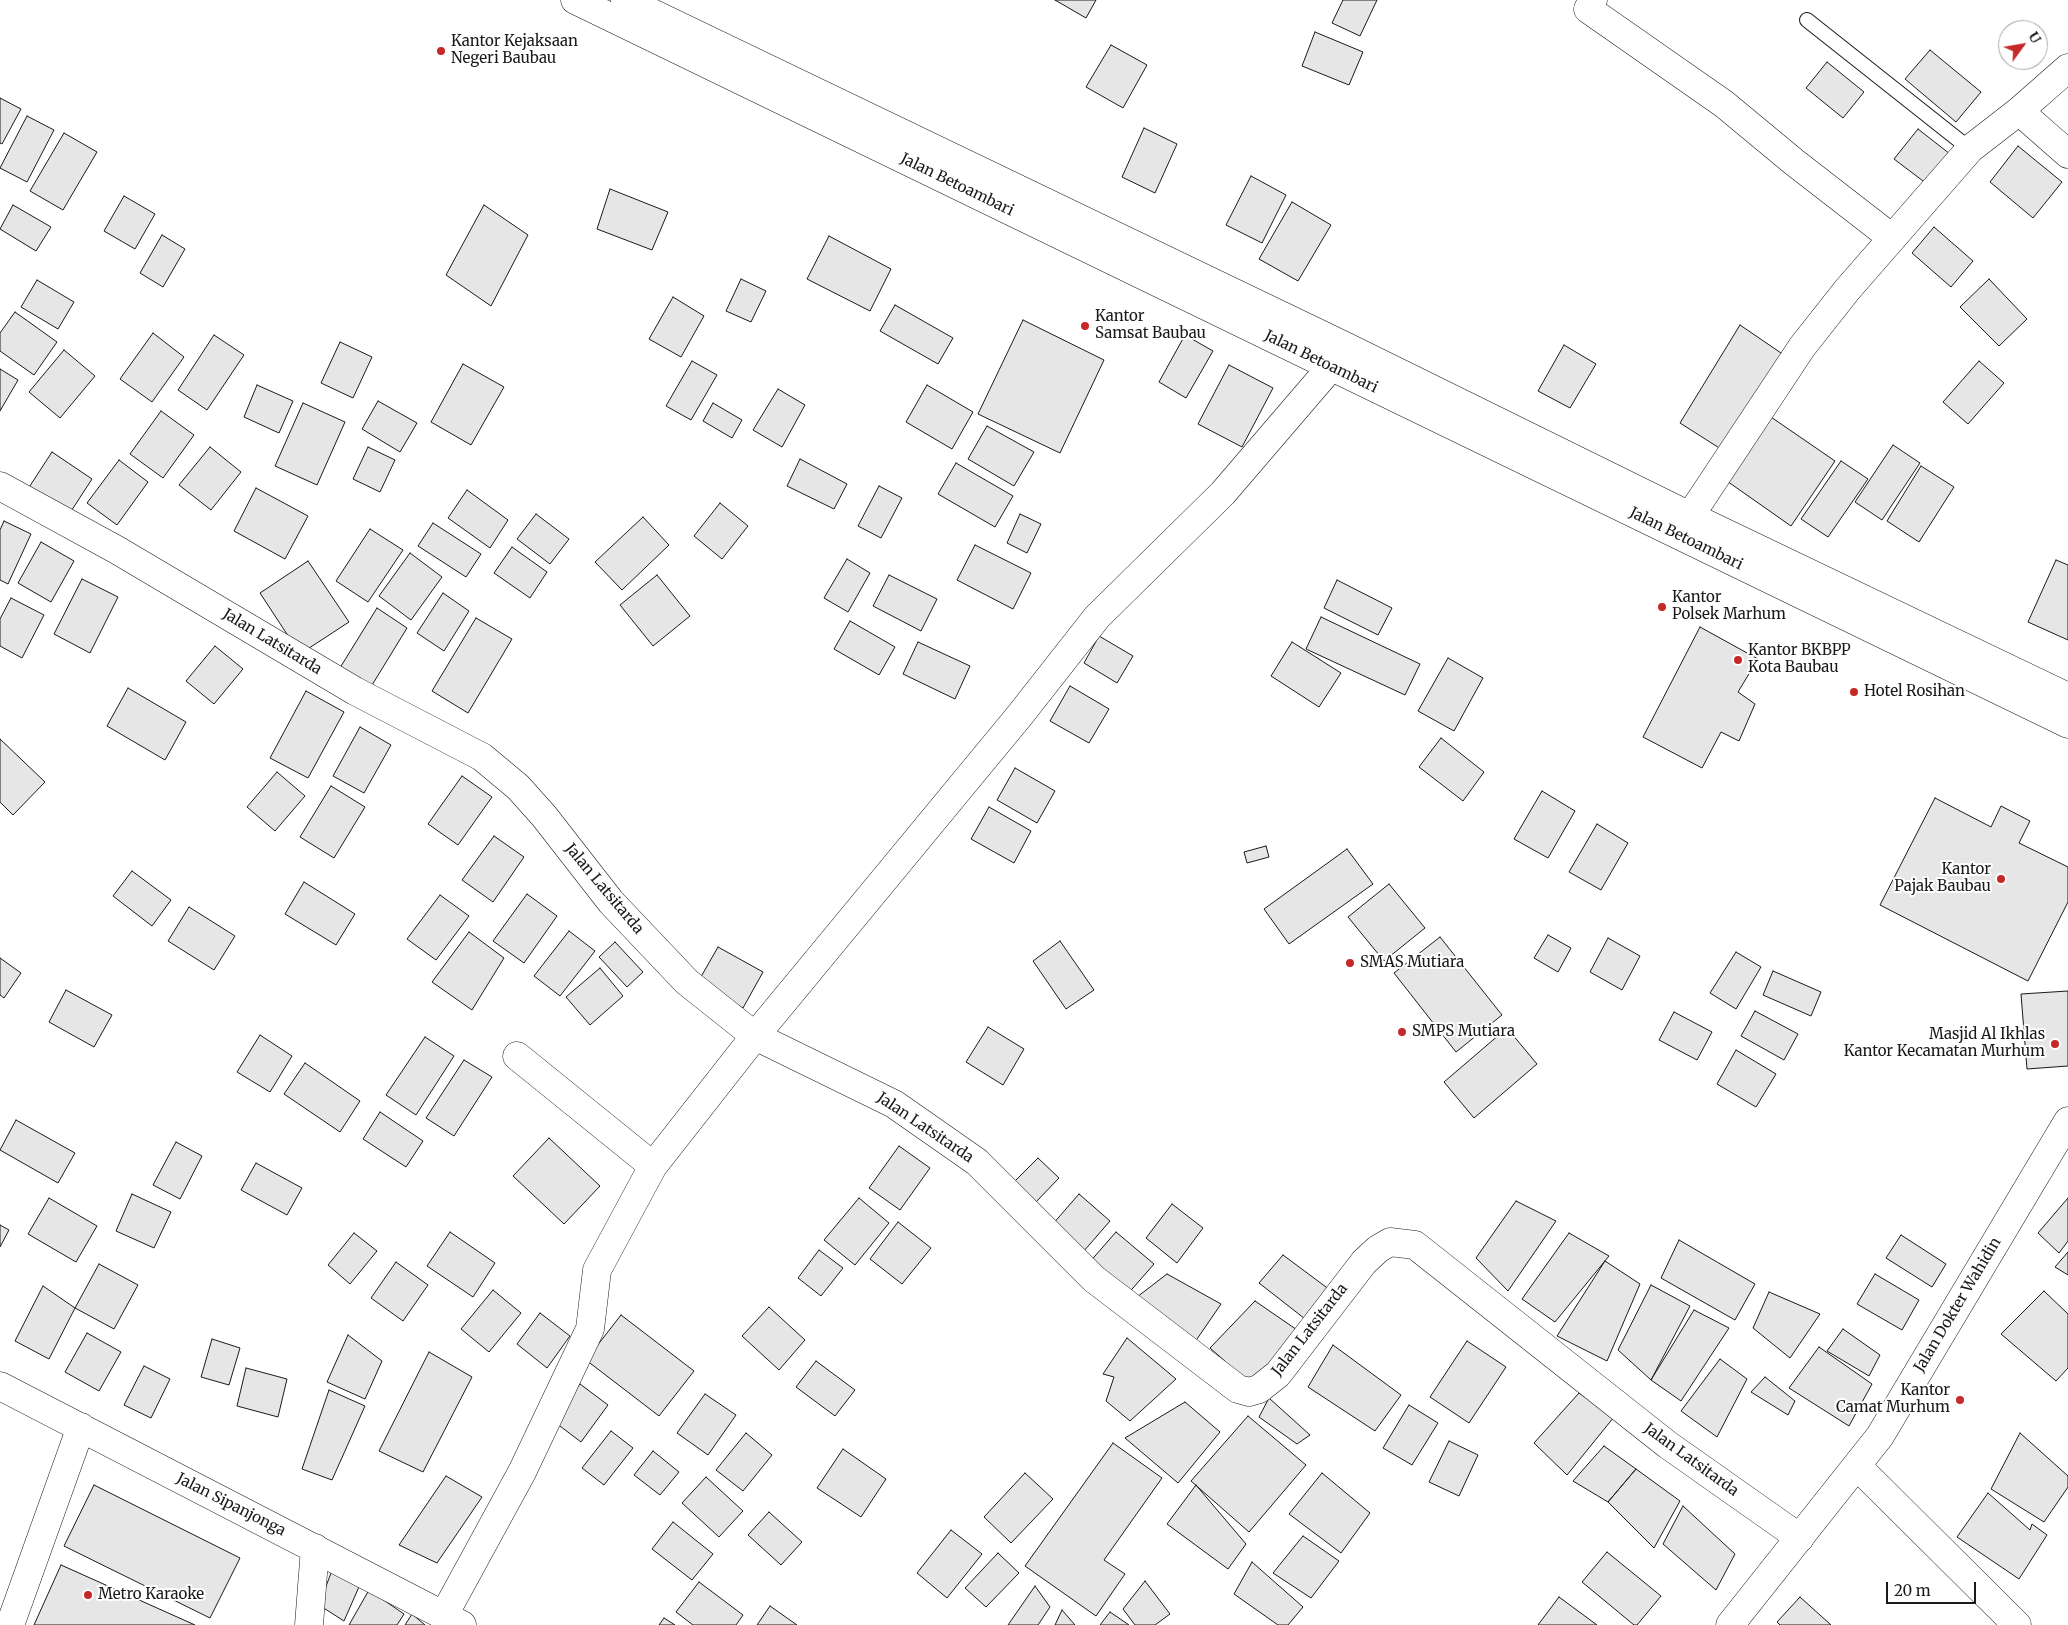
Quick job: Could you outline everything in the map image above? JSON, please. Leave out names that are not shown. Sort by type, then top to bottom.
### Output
[{"type":"street","name":"Jalan Betoambari","points":[[575,0],[1352,350],[1690,516],[2068,697]]},
{"type":"street","name":"Jalan Betoambari","points":[[625,0],[1331,367],[2068,724]]},
{"type":"street","points":[[1593,0],[1588,9],[1724,104],[1794,162],[1892,238]]},
{"type":"street","points":[[1690,516],[1802,347],[1847,290],[1970,149],[2019,111],[2068,68]]},
{"type":"street","points":[[2019,111],[2068,154]]},
{"type":"street","points":[[453,1620],[590,1329],[597,1270],[653,1166],[755,1036],[1020,715],[1098,617],[1223,493],[1331,367]]},
{"type":"street","name":"Jalan Latsitarda","points":[[0,486],[117,550],[356,691],[482,757],[518,787],[544,816],[611,902],[686,982],[755,1036],[894,1104],[977,1162],[1094,1279],[1238,1389],[1249,1392],[1259,1389],[1278,1374],[1364,1262],[1378,1249],[1390,1242],[1415,1246],[1668,1445],[1800,1538]]},
{"type":"street","points":[[517,1056],[653,1166]]},
{"type":"street","name":"Jalan Dokter Wahidin","points":[[1730,1625],[1880,1436],[2068,1121]]},
{"type":"street","name":"Jalan Sipanjonga","points":[[0,1386],[453,1620]]},
{"type":"street","points":[[10,1625],[81,1427]]},
{"type":"street","points":[[1856,1466],[2017,1625]]},
{"type":"street","points":[[309,1625],[315,1548]]},
{"type":"lane","points":[[1807,20],[1970,149]]},
{"type":"building","points":[[1055,0],[1096,0],[1086,18]]},
{"type":"building","points":[[1343,0],[1377,0],[1360,36],[1332,23]]},
{"type":"building","points":[[1315,32],[1363,52],[1349,85],[1302,66]]},
{"type":"building","points":[[1111,45],[1147,65],[1123,108],[1086,87]]},
{"type":"building","points":[[1930,50],[1981,92],[1956,122],[1905,79]]},
{"type":"building","points":[[1827,62],[1864,92],[1843,118],[1806,88]]},
{"type":"building","points":[[0,98],[21,109],[2,144],[0,143]]},
{"type":"building","points":[[27,116],[54,130],[27,182],[0,168]]},
{"type":"building","points":[[1144,128],[1177,144],[1155,193],[1122,177]]},
{"type":"building","points":[[1918,129],[1950,154],[1927,184],[1894,159]]},
{"type":"building","points":[[64,133],[97,152],[63,210],[30,191]]},
{"type":"building","points":[[2018,146],[2062,182],[2033,218],[1990,182]]},
{"type":"building","points":[[1251,176],[1286,195],[1262,243],[1226,225]]},
{"type":"building","points":[[610,189],[668,212],[652,250],[597,229]]},
{"type":"building","points":[[124,196],[155,214],[135,249],[104,231]]},
{"type":"building","points":[[1292,202],[1331,225],[1298,281],[1259,259]]},
{"type":"building","points":[[13,205],[51,227],[36,251],[0,229]]},
{"type":"building","points":[[484,205],[528,235],[491,306],[446,275]]},
{"type":"building","points":[[1934,227],[1973,261],[1951,287],[1912,253]]},
{"type":"building","points":[[162,235],[185,249],[163,287],[140,273]]},
{"type":"building","points":[[829,236],[891,269],[870,311],[807,279]]},
{"type":"building","points":[[741,279],[766,291],[751,322],[726,311]]},
{"type":"building","points":[[1989,279],[2027,319],[1999,346],[1960,307]]},
{"type":"building","points":[[37,280],[74,302],[58,329],[21,307]]},
{"type":"building","points":[[673,297],[704,316],[681,357],[649,339]]},
{"type":"building","points":[[895,305],[953,338],[938,364],[880,331]]},
{"type":"building","points":[[15,312],[57,342],[34,375],[0,351],[0,333]]},
{"type":"building","points":[[1023,320],[1104,360],[1060,453],[978,414]]},
{"type":"building","points":[[1740,325],[1784,355],[1724,451],[1680,423]]},
{"type":"building","points":[[153,333],[184,357],[152,402],[120,379]]},
{"type":"building","points":[[214,335],[244,355],[207,410],[178,390]]},
{"type":"building","points":[[1185,335],[1213,351],[1186,398],[1159,382]]},
{"type":"building","points":[[340,342],[372,357],[353,398],[321,383]]},
{"type":"building","points":[[1564,345],[1596,364],[1570,408],[1538,391]]},
{"type":"building","points":[[64,350],[95,376],[60,418],[29,392]]},
{"type":"building","points":[[692,361],[717,375],[691,420],[666,406]]},
{"type":"building","points":[[1979,361],[2004,383],[1968,424],[1943,402]]},
{"type":"building","points":[[463,364],[504,387],[471,445],[431,422]]},
{"type":"building","points":[[1229,365],[1273,388],[1242,447],[1198,424]]},
{"type":"building","points":[[0,369],[18,380],[0,411]]},
{"type":"building","points":[[257,385],[293,401],[279,433],[244,417]]},
{"type":"building","points":[[927,385],[973,412],[952,449],[906,422]]},
{"type":"building","points":[[778,389],[805,405],[782,447],[753,430]]},
{"type":"building","points":[[378,401],[417,423],[400,452],[362,429]]},
{"type":"building","points":[[303,403],[345,422],[317,485],[275,466]]},
{"type":"building","points":[[713,403],[742,420],[732,438],[703,421]]},
{"type":"building","points":[[161,411],[194,435],[163,478],[130,454]]},
{"type":"building","points":[[1768,415],[1835,461],[1791,526],[1724,479]]},
{"type":"building","points":[[987,426],[1034,452],[1014,486],[968,459]]},
{"type":"building","points":[[1893,445],[1920,463],[1882,520],[1855,502]]},
{"type":"building","points":[[210,447],[241,472],[211,510],[179,485]]},
{"type":"building","points":[[368,447],[395,460],[380,492],[353,479]]},
{"type":"building","points":[[52,452],[92,479],[66,519],[26,492]]},
{"type":"building","points":[[800,459],[847,484],[834,509],[787,486]]},
{"type":"building","points":[[119,460],[148,482],[117,525],[87,503]]},
{"type":"building","points":[[1841,461],[1868,479],[1828,537],[1801,519]]},
{"type":"building","points":[[956,463],[1013,496],[995,527],[938,494]]},
{"type":"building","points":[[1921,466],[1954,487],[1919,542],[1887,521]]},
{"type":"building","points":[[879,486],[902,498],[881,538],[858,526]]},
{"type":"building","points":[[256,488],[308,516],[285,559],[234,531]]},
{"type":"building","points":[[467,490],[508,520],[490,548],[448,518]]},
{"type":"building","points":[[720,503],[748,526],[722,559],[694,536]]},
{"type":"building","points":[[536,514],[569,539],[550,564],[517,539]]},
{"type":"building","points":[[1020,514],[1041,524],[1027,553],[1007,543]]},
{"type":"building","points":[[643,517],[669,545],[622,590],[595,562]]},
{"type":"building","points":[[4,521],[31,534],[8,584],[0,580],[0,530]]},
{"type":"building","points":[[433,523],[481,554],[466,577],[418,546]]},
{"type":"building","points":[[370,529],[403,550],[368,602],[336,581]]},
{"type":"building","points":[[41,542],[74,561],[51,602],[18,583]]},
{"type":"building","points":[[975,545],[1031,573],[1013,609],[957,580]]},
{"type":"building","points":[[512,547],[547,572],[530,598],[494,573]]},
{"type":"building","points":[[410,553],[442,577],[411,620],[379,596]]},
{"type":"building","points":[[847,559],[870,573],[848,612],[824,598]]},
{"type":"building","points":[[2056,560],[2068,565],[2068,640],[2028,622]]},
{"type":"building","points":[[308,561],[349,622],[300,654],[260,593]]},
{"type":"building","points":[[657,575],[690,616],[653,646],[620,605]]},
{"type":"building","points":[[889,575],[937,599],[921,631],[873,606]]},
{"type":"building","points":[[82,579],[118,597],[90,653],[54,634]]},
{"type":"building","points":[[1337,580],[1392,608],[1378,635],[1324,608]]},
{"type":"building","points":[[443,593],[469,611],[444,651],[417,633]]},
{"type":"building","points":[[11,598],[44,615],[22,658],[0,646],[0,619]]},
{"type":"building","points":[[377,608],[407,628],[369,690],[338,671]]},
{"type":"building","points":[[1321,617],[1420,664],[1405,695],[1306,649]]},
{"type":"building","points":[[476,618],[512,639],[468,713],[432,691]]},
{"type":"building","points":[[850,621],[895,647],[879,675],[834,649]]},
{"type":"building","points":[[1700,627],[1758,659],[1738,692],[1755,704],[1739,741],[1721,732],[1702,768],[1643,737]]},
{"type":"building","points":[[1099,636],[1133,656],[1117,683],[1084,663]]},
{"type":"building","points":[[918,642],[970,666],[955,699],[903,674]]},
{"type":"building","points":[[1292,642],[1341,673],[1319,707],[1271,676]]},
{"type":"building","points":[[215,646],[243,669],[214,704],[186,681]]},
{"type":"building","points":[[1448,658],[1483,678],[1454,731],[1418,711]]},
{"type":"building","points":[[1070,686],[1109,709],[1089,743],[1050,721]]},
{"type":"building","points":[[128,688],[186,722],[165,760],[107,726]]},
{"type":"building","points":[[306,691],[344,712],[308,778],[270,758]]},
{"type":"building","points":[[360,727],[391,745],[364,793],[333,776]]},
{"type":"building","points":[[1441,738],[1484,772],[1463,801],[1419,767]]},
{"type":"building","points":[[0,739],[45,782],[13,815],[0,802]]},
{"type":"building","points":[[1015,768],[1055,791],[1037,823],[997,800]]},
{"type":"building","points":[[277,772],[305,796],[275,831],[247,807]]},
{"type":"building","points":[[462,776],[492,797],[458,845],[428,824]]},
{"type":"building","points":[[331,786],[365,807],[334,858],[300,837]]},
{"type":"building","points":[[1542,791],[1575,811],[1548,858],[1514,839]]},
{"type":"building","points":[[1935,798],[1991,827],[2001,806],[2030,821],[2019,843],[2068,867],[2068,902],[2028,981],[1880,905]]},
{"type":"building","points":[[989,807],[1031,831],[1014,863],[971,839]]},
{"type":"building","points":[[1597,824],[1628,843],[1601,890],[1569,872]]},
{"type":"building","points":[[494,836],[524,857],[493,902],[462,880]]},
{"type":"building","points":[[1266,846],[1269,857],[1247,863],[1244,852]]},
{"type":"building","points":[[1347,849],[1373,884],[1289,944],[1264,909]]},
{"type":"building","points":[[132,871],[171,900],[152,926],[113,896]]},
{"type":"building","points":[[304,882],[355,914],[336,945],[285,914]]},
{"type":"building","points":[[1389,884],[1425,928],[1384,961],[1348,917]]},
{"type":"building","points":[[527,894],[557,916],[524,963],[493,941]]},
{"type":"building","points":[[440,895],[469,916],[436,960],[407,939]]},
{"type":"building","points":[[189,907],[235,936],[214,970],[168,941]]},
{"type":"building","points":[[569,931],[595,951],[560,996],[534,976]]},
{"type":"building","points":[[469,932],[504,958],[472,1010],[432,982]]},
{"type":"building","points":[[1548,935],[1571,948],[1558,972],[1534,958]]},
{"type":"building","points":[[1440,937],[1502,1015],[1456,1052],[1394,973]]},
{"type":"building","points":[[1608,938],[1640,956],[1622,990],[1590,972]]},
{"type":"building","points":[[1060,941],[1094,990],[1066,1009],[1033,961]]},
{"type":"building","points":[[615,942],[643,972],[627,987],[599,957]]},
{"type":"building","points":[[718,947],[763,972],[743,1008],[698,982]]},
{"type":"building","points":[[1736,952],[1761,967],[1736,1009],[1710,993]]},
{"type":"building","points":[[0,958],[21,973],[4,998],[0,995]]},
{"type":"building","points":[[600,968],[623,996],[590,1025],[566,997]]},
{"type":"building","points":[[1773,971],[1821,992],[1811,1016],[1763,995]]},
{"type":"building","points":[[66,990],[112,1015],[94,1047],[49,1022]]},
{"type":"building","points":[[2068,991],[2068,1066],[2027,1069],[2021,994]]},
{"type":"building","points":[[1755,1011],[1798,1034],[1784,1060],[1741,1036]]},
{"type":"building","points":[[1674,1012],[1712,1032],[1697,1060],[1659,1040]]},
{"type":"building","points":[[988,1027],[1024,1049],[1003,1085],[966,1062]]},
{"type":"building","points":[[1507,1028],[1537,1064],[1474,1118],[1444,1082]]},
{"type":"building","points":[[260,1035],[292,1056],[270,1092],[237,1072]]},
{"type":"building","points":[[425,1037],[454,1056],[416,1115],[386,1095]]},
{"type":"building","points":[[1736,1050],[1776,1074],[1756,1107],[1717,1084]]},
{"type":"building","points":[[464,1060],[492,1077],[454,1136],[426,1118]]},
{"type":"building","points":[[305,1063],[360,1101],[340,1132],[284,1094]]},
{"type":"building","points":[[380,1112],[423,1141],[406,1167],[363,1139]]},
{"type":"building","points":[[16,1120],[75,1153],[58,1183],[0,1150]]},
{"type":"building","points":[[549,1138],[600,1186],[564,1224],[513,1176]]},
{"type":"building","points":[[176,1142],[202,1156],[180,1199],[153,1185]]},
{"type":"building","points":[[899,1146],[930,1168],[900,1210],[869,1188]]},
{"type":"building","points":[[1038,1158],[1059,1178],[1033,1205],[1012,1184]]},
{"type":"building","points":[[256,1163],[302,1188],[287,1215],[241,1190]]},
{"type":"building","points":[[132,1194],[171,1212],[154,1248],[116,1231]]},
{"type":"building","points":[[1079,1194],[1110,1221],[1083,1252],[1052,1225]]},
{"type":"building","points":[[49,1198],[97,1226],[76,1262],[28,1234]]},
{"type":"building","points":[[859,1198],[889,1223],[855,1265],[824,1240]]},
{"type":"building","points":[[2068,1198],[2068,1241],[2059,1253],[2038,1233]]},
{"type":"building","points":[[1516,1201],[1556,1221],[1508,1291],[1476,1258]]},
{"type":"building","points":[[1172,1204],[1203,1228],[1177,1263],[1146,1238]]},
{"type":"building","points":[[898,1222],[931,1248],[902,1284],[870,1259]]},
{"type":"building","points":[[0,1225],[9,1230],[0,1247]]},
{"type":"building","points":[[450,1232],[495,1263],[473,1297],[427,1266]]},
{"type":"building","points":[[1116,1232],[1154,1264],[1126,1296],[1088,1264]]},
{"type":"building","points":[[354,1233],[377,1251],[350,1284],[328,1265]]},
{"type":"building","points":[[1569,1233],[1609,1256],[1555,1322],[1522,1299]]},
{"type":"building","points":[[1901,1235],[1946,1264],[1932,1287],[1886,1258]]},
{"type":"building","points":[[1679,1240],[1755,1284],[1735,1320],[1661,1278]]},
{"type":"building","points":[[819,1250],[843,1268],[821,1296],[798,1278]]},
{"type":"building","points":[[2068,1252],[2068,1275],[2055,1267]]},
{"type":"building","points":[[1283,1255],[1330,1290],[1309,1322],[1259,1283]]},
{"type":"building","points":[[1605,1261],[1640,1284],[1607,1361],[1557,1336]]},
{"type":"building","points":[[396,1262],[428,1285],[403,1321],[371,1298]]},
{"type":"building","points":[[99,1264],[138,1285],[114,1329],[75,1308]]},
{"type":"building","points":[[1167,1274],[1221,1304],[1195,1342],[1137,1297]]},
{"type":"building","points":[[1875,1274],[1919,1300],[1902,1330],[1857,1304]]},
{"type":"building","points":[[1651,1285],[1690,1306],[1651,1380],[1618,1350]]},
{"type":"building","points":[[43,1286],[75,1308],[49,1359],[15,1341]]},
{"type":"building","points":[[493,1290],[521,1313],[489,1352],[461,1329]]},
{"type":"building","points":[[2044,1291],[2068,1314],[2068,1368],[2056,1381],[2001,1334]]},
{"type":"building","points":[[1769,1292],[1820,1314],[1790,1358],[1753,1328]]},
{"type":"building","points":[[1255,1301],[1300,1332],[1253,1386],[1210,1348]]},
{"type":"building","points":[[769,1307],[805,1340],[779,1370],[742,1336]]},
{"type":"building","points":[[1694,1310],[1729,1328],[1681,1401],[1651,1380]]},
{"type":"building","points":[[540,1313],[570,1336],[547,1368],[517,1344]]},
{"type":"building","points":[[621,1315],[694,1371],[659,1416],[586,1360]]},
{"type":"building","points":[[1843,1329],[1880,1355],[1869,1376],[1827,1351]]},
{"type":"building","points":[[87,1333],[121,1352],[99,1391],[65,1372]]},
{"type":"building","points":[[348,1335],[382,1361],[365,1399],[327,1382]]},
{"type":"building","points":[[1127,1338],[1176,1379],[1130,1421],[1106,1401],[1114,1377],[1103,1374]]},
{"type":"building","points":[[212,1339],[240,1348],[229,1385],[201,1377]]},
{"type":"building","points":[[1467,1341],[1506,1367],[1469,1423],[1430,1397]]},
{"type":"building","points":[[1333,1345],[1401,1395],[1375,1431],[1308,1387]]},
{"type":"building","points":[[1819,1347],[1872,1384],[1849,1426],[1789,1388]]},
{"type":"building","points":[[429,1352],[472,1377],[423,1472],[379,1451]]},
{"type":"building","points":[[1720,1359],[1747,1379],[1717,1437],[1681,1411]]},
{"type":"building","points":[[816,1361],[855,1390],[835,1416],[796,1387]]},
{"type":"building","points":[[144,1366],[170,1379],[151,1418],[124,1405]]},
{"type":"building","points":[[246,1368],[287,1379],[278,1417],[237,1406]]},
{"type":"building","points":[[1765,1377],[1795,1401],[1788,1415],[1751,1392]]},
{"type":"building","points":[[580,1384],[608,1405],[581,1442],[552,1420]]},
{"type":"building","points":[[329,1390],[365,1406],[332,1480],[302,1469]]},
{"type":"building","points":[[1579,1393],[1614,1417],[1567,1475],[1534,1443]]},
{"type":"building","points":[[705,1394],[736,1415],[708,1455],[677,1433]]},
{"type":"building","points":[[1269,1398],[1310,1435],[1297,1444],[1259,1417]]},
{"type":"building","points":[[1185,1402],[1220,1432],[1178,1483],[1125,1438]]},
{"type":"building","points":[[1409,1405],[1438,1423],[1412,1465],[1383,1448]]},
{"type":"building","points":[[1248,1416],[1306,1465],[1249,1532],[1191,1481]]},
{"type":"building","points":[[611,1431],[633,1448],[604,1485],[582,1468]]},
{"type":"building","points":[[746,1433],[772,1455],[743,1491],[716,1470]]},
{"type":"building","points":[[2020,1433],[2068,1476],[2068,1487],[2044,1522],[1991,1489]]},
{"type":"building","points":[[1449,1441],[1478,1455],[1459,1496],[1429,1482]]},
{"type":"building","points":[[1113,1443],[1162,1478],[1104,1560],[1125,1574],[1096,1616],[1025,1566]]},
{"type":"building","points":[[1604,1446],[1636,1469],[1608,1502],[1573,1481]]},
{"type":"building","points":[[843,1449],[886,1479],[861,1517],[817,1488]]},
{"type":"building","points":[[653,1451],[679,1472],[660,1495],[634,1475]]},
{"type":"building","points":[[1636,1469],[1680,1501],[1654,1548],[1608,1502]]},
{"type":"building","points":[[1025,1473],[1053,1499],[1011,1543],[984,1517]]},
{"type":"building","points":[[1322,1473],[1370,1513],[1341,1553],[1289,1514]]},
{"type":"building","points":[[446,1476],[482,1497],[437,1563],[399,1545]]},
{"type":"building","points":[[706,1477],[743,1511],[719,1537],[682,1503]]},
{"type":"building","points":[[94,1485],[240,1558],[210,1618],[64,1546]]},
{"type":"building","points":[[1196,1485],[1246,1544],[1228,1569],[1167,1524]]},
{"type":"building","points":[[1988,1493],[2030,1530],[2032,1524],[2047,1535],[2019,1579],[1957,1537]]},
{"type":"building","points":[[1683,1506],[1735,1554],[1716,1590],[1663,1544]]},
{"type":"building","points":[[769,1512],[802,1542],[781,1565],[748,1535]]},
{"type":"building","points":[[673,1522],[713,1554],[692,1580],[652,1549]]},
{"type":"building","points":[[951,1530],[982,1554],[947,1598],[917,1573]]},
{"type":"building","points":[[1303,1536],[1339,1561],[1311,1598],[1273,1573]]},
{"type":"building","points":[[1607,1552],[1661,1596],[1637,1625],[1634,1625],[1582,1582]]},
{"type":"building","points":[[998,1553],[1019,1573],[986,1607],[965,1588]]},
{"type":"building","points":[[1252,1562],[1303,1607],[1288,1625],[1278,1625],[1234,1594]]},
{"type":"building","name":"Metro Karaoke","points":[[61,1565],[195,1625],[34,1625]]},
{"type":"building","points":[[334,1565],[362,1580],[344,1621],[319,1605]]},
{"type":"building","points":[[1145,1581],[1170,1614],[1155,1625],[1135,1625],[1123,1609]]},
{"type":"building","points":[[699,1582],[743,1615],[736,1625],[693,1625],[676,1612]]},
{"type":"building","points":[[1035,1586],[1050,1607],[1038,1625],[1008,1625]]},
{"type":"building","points":[[369,1590],[404,1614],[397,1625],[349,1625]]},
{"type":"building","points":[[1559,1597],[1597,1625],[1538,1625]]},
{"type":"building","points":[[1800,1597],[1831,1625],[1780,1625],[1777,1622]]},
{"type":"building","points":[[770,1606],[797,1625],[757,1625]]},
{"type":"building","points":[[1062,1610],[1075,1625],[1055,1625]]},
{"type":"building","points":[[1110,1612],[1129,1625],[1100,1625]]},
{"type":"building","points":[[412,1614],[425,1625],[405,1625]]},
{"type":"building","points":[[664,1618],[675,1625],[659,1625]]},
{"type":"place","name":"Kantor Kejaksaan Negeri Baubau","points":[[441,51]]},
{"type":"place","name":"Kantor Samsat Baubau","points":[[1085,326]]},
{"type":"place","name":"Kantor Polsek Marhum","points":[[1662,607]]},
{"type":"place","name":"Kantor BKBPP Kota Baubau","points":[[1738,660]]},
{"type":"place","name":"Hotel Rosihan","points":[[1854,692]]},
{"type":"place","name":"Kantor Pajak Baubau","points":[[2001,879]]},
{"type":"place","name":"SMAS Mutiara","points":[[1350,963]]},
{"type":"place","name":"SMPS Mutiara","points":[[1402,1032]]},
{"type":"place","name":"Masjid Al Ikhlas Kantor Kecamatan Murhum","points":[[2055,1044]]},
{"type":"place","name":"Kantor Camat Murhum","points":[[1960,1400]]},
{"type":"place","name":"Metro Karaoke","points":[[88,1595]]}]
